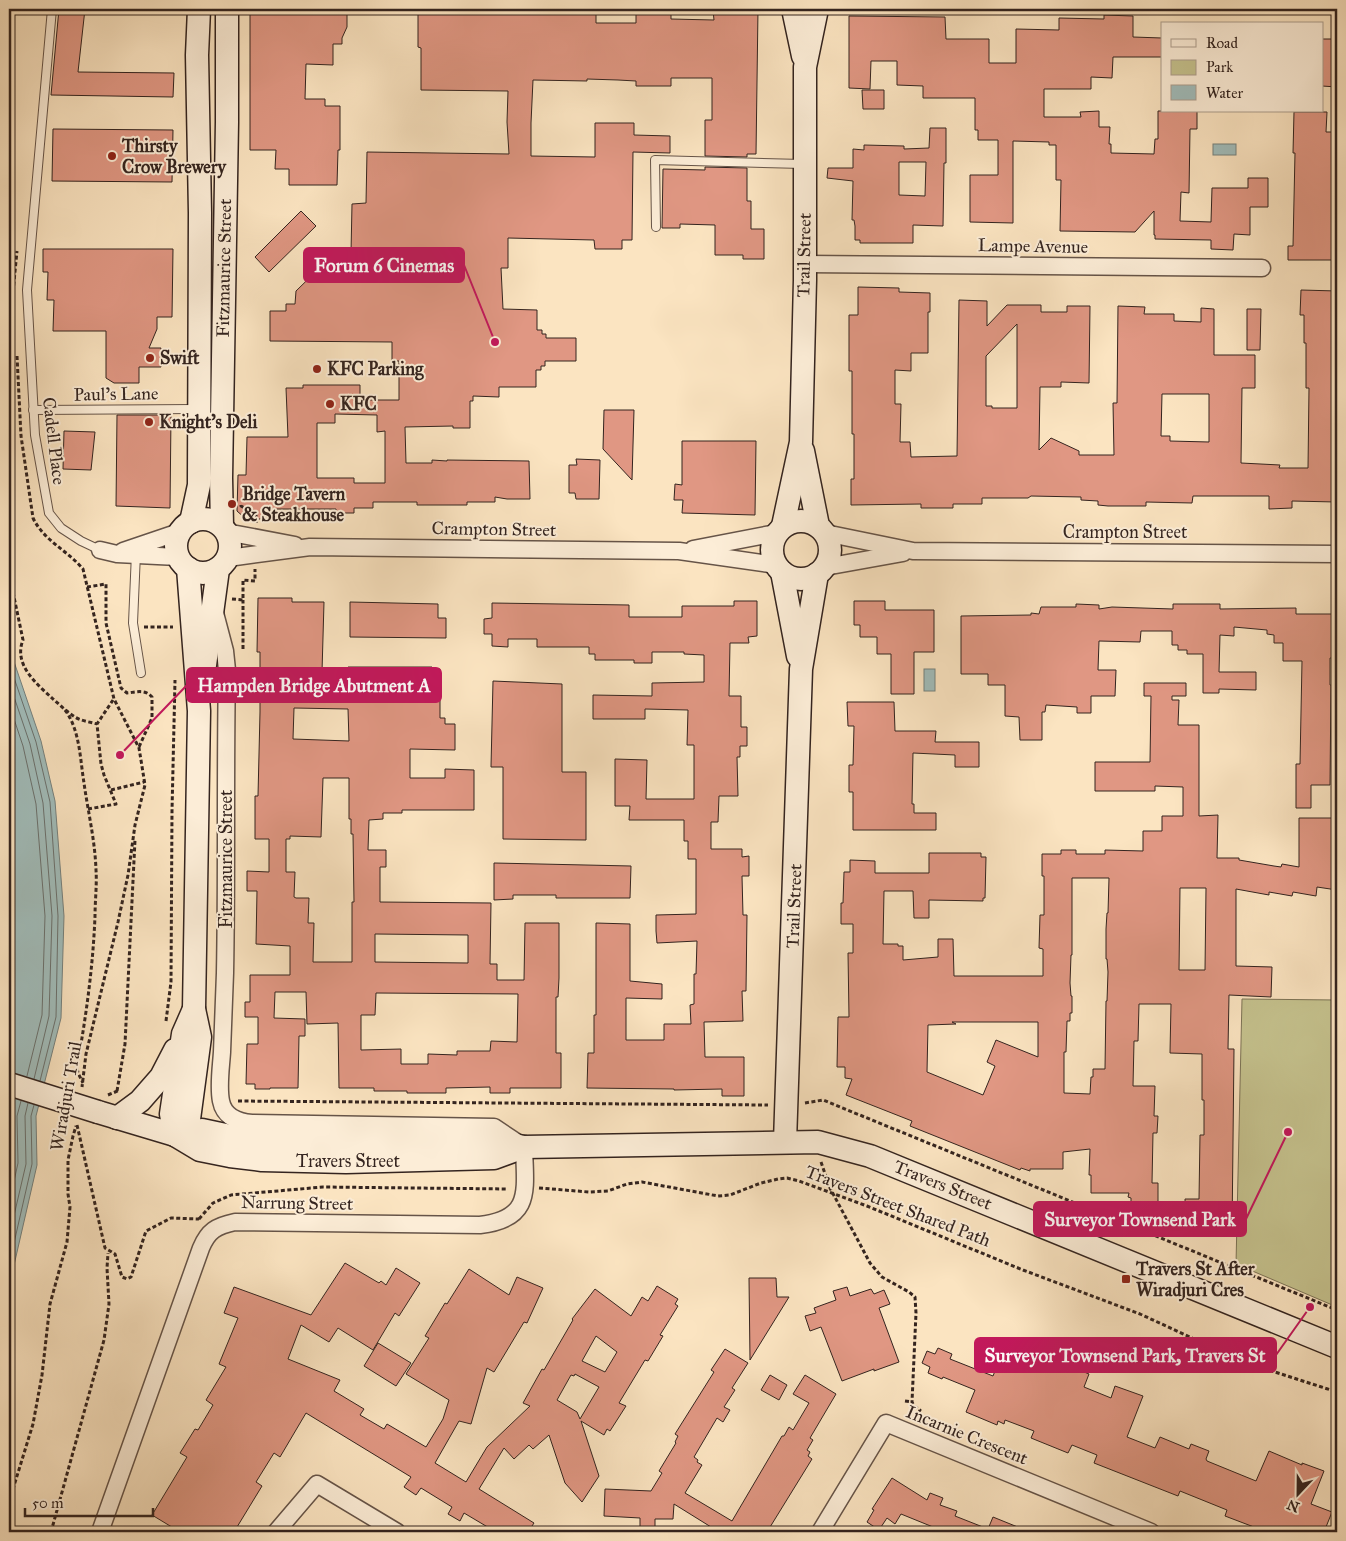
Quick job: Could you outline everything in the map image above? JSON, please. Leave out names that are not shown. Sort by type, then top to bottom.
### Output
[{"type":"main road","name":"Fitzmaurice Street","points":[[185,527],[199,485],[200,212],[197,55],[199,9]]},
{"type":"main road","name":"Fitzmaurice Street","points":[[224,529],[221,478],[227,9]]},
{"type":"main road","name":"Trail Street","points":[[780,529],[801,442],[805,264],[805,67],[793,9]]},
{"type":"main road","name":"Trail Street","points":[[805,67],[817,9]]},
{"type":"main road","points":[[200,212],[225,213]]},
{"type":"main road","name":"Trail Street","points":[[801,442],[822,530]]},
{"type":"main road","points":[[199,520],[207,520],[215,522],[224,529],[230,540],[230,550],[223,564],[211,572],[203,573],[195,572],[183,563],[176,549],[176,542],[185,527],[199,520]]},
{"type":"main road","points":[[800,520],[810,522],[822,530],[829,542],[830,550],[829,559],[821,570],[809,578],[799,579],[790,577],[779,568],[772,557],[771,549],[773,540],[780,529],[800,520]]},
{"type":"main road","name":"Fitzmaurice Street","points":[[183,563],[199,711]]},
{"type":"main road","name":"Fitzmaurice Street","points":[[175,1135],[189,1118],[200,1037],[194,1009],[199,711],[213,608],[223,564]]},
{"type":"main road","name":"Trail Street","points":[[779,568],[800,670]]},
{"type":"main road","name":"Trail Street","points":[[785,1142],[800,670],[821,570]]},
{"type":"main road","name":"Fitzmaurice Street","points":[[175,1135],[171,1114],[183,1034],[194,1009]]},
{"type":"main road","points":[[108,1109],[140,1102],[161,1077],[183,1034]]},
{"type":"main road","name":"Travers Street","points":[[9,1084],[108,1109],[175,1135],[200,1150],[262,1160],[346,1162],[494,1158],[524,1147],[818,1142],[870,1156],[1337,1348]]},
{"type":"street","name":"Lampe Avenue","points":[[805,264],[1262,268]]},
{"type":"street","points":[[100,550],[117,554],[136,551],[185,527]]},
{"type":"street","name":"Crampton Street","points":[[224,529],[310,548]]},
{"type":"street","name":"Crampton Street","points":[[679,551],[780,529]]},
{"type":"street","name":"Crampton Street","points":[[822,530],[912,551]]},
{"type":"street","name":"Crampton Street","points":[[223,564],[310,548],[679,551],[779,568]]},
{"type":"street","points":[[136,551],[183,563]]},
{"type":"street","name":"Crampton Street","points":[[821,570],[912,551],[1337,554]]},
{"type":"street","name":"Fitzmaurice Street","points":[[213,608],[225,651],[227,670],[226,937],[220,1090],[224,1110]]},
{"type":"street","name":"Travers Street","points":[[224,1110],[233,1118],[252,1123],[494,1127],[524,1147]]},
{"type":"street","name":"Narrung Street","points":[[212,1230],[235,1222],[492,1224],[502,1221],[515,1212],[523,1201],[525,1189],[524,1147]]},
{"type":"street","points":[[100,1532],[201,1248],[212,1230]]},
{"type":"street","name":"Incarnie Crescent","points":[[820,1532],[886,1424],[1124,1528],[1151,1532]]},
{"type":"street","points":[[276,1532],[317,1484],[397,1532]]},
{"type":"lane","name":"Cadell Place","points":[[52,9],[27,290],[35,435],[49,512],[61,528],[100,550]]},
{"type":"lane","points":[[656,227],[655,160],[805,164]]},
{"type":"lane","name":"Paul's Lane","points":[[33,410],[199,409]]},
{"type":"lane","points":[[136,551],[132,622],[141,672]]},
{"type":"path","points":[[9,573],[22,640],[24,666],[32,680],[76,718],[97,724],[101,764],[116,804],[87,809]]},
{"type":"path","points":[[87,587],[106,584],[106,623],[120,685],[125,692],[135,690],[146,692],[151,695],[153,700],[152,718],[139,748]]},
{"type":"path","points":[[142,628],[154,626],[176,627]]},
{"type":"path","name":"Wiradjuri Trail","points":[[81,1093],[86,1054],[128,876],[144,782],[139,748],[114,699],[97,724]]},
{"type":"path","points":[[65,710],[72,720],[79,747],[87,809],[94,842],[96,873],[94,940],[87,1010],[77,1068],[83,1083]]},
{"type":"path","points":[[111,790],[144,782]]},
{"type":"path","points":[[108,1109],[117,1091],[125,1044],[136,823]]},
{"type":"path","name":"Wiradjuri Trail","points":[[9,1502],[33,1424],[43,1365],[50,1304],[67,1242],[70,1207],[68,1160],[72,1136],[77,1123],[105,1248],[116,1254],[122,1277],[127,1279],[131,1277],[146,1231],[171,1218],[199,1219]]},
{"type":"path","points":[[818,1142],[822,1166],[863,1253],[882,1277],[915,1297],[912,1402],[920,1410],[911,1434]]},
{"type":"path","name":"Travers Street Shared Path","points":[[199,1219],[213,1203],[231,1194],[324,1187],[537,1188],[589,1192],[608,1190],[642,1182],[718,1196],[736,1194],[761,1183],[787,1178],[867,1206],[1023,1270],[1140,1314],[1244,1362],[1337,1392]]},
{"type":"path","points":[[199,1219],[212,1230]]},
{"type":"path","points":[[51,1532],[104,1340],[109,1304],[108,1254]]},
{"type":"path","points":[[905,1401],[912,1402]]},
{"type":"green space","points":[[1242,999],[1337,1000],[1337,1307],[1236,1264]]},
{"type":"water","points":[[1213,144],[1236,144],[1236,155],[1213,155]]},
{"type":"water","points":[[9,647],[41,741],[55,801],[64,916],[61,1018],[36,1116],[37,1165],[9,1287]]},
{"type":"water","points":[[924,669],[935,669],[935,691],[924,691]]},
{"type":"building","points":[[59,9],[85,9],[78,72],[174,73],[173,97],[51,95]]},
{"type":"building","points":[[250,9],[347,9],[347,27],[342,38],[342,44],[333,44],[333,65],[306,64],[305,99],[325,99],[325,106],[340,106],[340,150],[338,150],[337,185],[289,185],[289,169],[275,169],[276,150],[250,150]]},
{"type":"building","points":[[418,9],[596,9],[596,23],[636,23],[636,9],[671,9],[671,19],[714,20],[713,10],[716,9],[758,9],[756,154],[747,154],[747,157],[705,156],[705,120],[712,120],[712,78],[671,78],[671,86],[636,86],[636,81],[618,80],[533,80],[531,156],[595,157],[595,123],[634,123],[634,135],[670,136],[670,153],[633,152],[632,240],[622,240],[622,249],[595,249],[594,240],[508,238],[508,268],[501,268],[503,309],[537,310],[537,330],[542,330],[542,334],[546,334],[546,338],[576,338],[576,361],[545,361],[545,366],[541,366],[541,370],[536,370],[536,387],[499,387],[499,397],[473,396],[473,401],[470,401],[470,428],[453,428],[453,426],[405,427],[406,463],[432,463],[432,460],[529,461],[530,499],[495,497],[495,502],[467,502],[467,505],[417,505],[417,502],[373,502],[373,508],[354,508],[354,513],[336,513],[336,509],[273,509],[273,519],[246,519],[237,511],[238,475],[246,475],[247,437],[288,437],[286,388],[303,388],[303,385],[360,385],[360,400],[399,400],[399,361],[392,361],[392,342],[270,341],[270,311],[286,311],[286,304],[295,304],[296,291],[335,253],[351,253],[352,204],[366,203],[367,152],[509,154],[508,91],[421,90],[421,48],[418,47]],"holes":[[[335,414],[377,415],[377,432],[385,431],[385,483],[354,483],[354,478],[317,478],[317,423],[335,423]]]},
{"type":"building","points":[[1104,15],[1133,16],[1133,37],[1161,38],[1161,57],[1113,57],[1112,78],[1091,77],[1091,89],[1044,89],[1044,117],[1081,117],[1080,112],[1099,111],[1099,127],[1110,127],[1109,144],[1111,144],[1111,153],[1154,154],[1155,139],[1158,139],[1158,111],[1197,112],[1197,129],[1190,129],[1189,193],[1181,192],[1180,221],[1211,222],[1212,188],[1248,188],[1248,178],[1268,178],[1268,207],[1250,207],[1250,235],[1234,234],[1233,250],[1211,249],[1211,240],[1155,239],[1154,211],[1135,232],[1060,231],[1061,180],[1056,180],[1056,145],[1049,145],[1049,142],[1013,141],[1013,223],[970,222],[970,175],[998,175],[998,140],[978,140],[978,130],[975,130],[975,98],[923,98],[923,86],[897,85],[897,61],[871,61],[870,89],[849,88],[849,16],[945,17],[946,39],[989,39],[989,63],[1016,63],[1016,29],[1059,30],[1059,18],[1104,19]]},
{"type":"building","points":[[1324,39],[1337,39],[1337,87],[1324,86]]},
{"type":"building","points":[[862,90],[884,90],[884,109],[863,109]]},
{"type":"building","points":[[1294,112],[1327,112],[1326,132],[1337,132],[1337,260],[1288,260],[1288,246],[1293,246]]},
{"type":"building","points":[[930,128],[946,128],[943,226],[913,225],[913,243],[860,243],[860,240],[855,240],[855,226],[854,220],[852,220],[853,181],[827,178],[828,168],[853,168],[853,149],[864,150],[864,145],[904,146],[904,149],[929,148]],"holes":[[[899,162],[926,162],[925,196],[899,195]]]},
{"type":"building","name":"Thirsty Crow Brewery","points":[[53,129],[173,130],[172,182],[52,181]]},
{"type":"building","points":[[705,167],[747,168],[747,201],[751,201],[751,229],[764,229],[764,259],[743,259],[743,255],[715,255],[715,225],[680,224],[680,228],[662,228],[663,169],[705,170]]},
{"type":"building","points":[[301,211],[316,226],[269,272],[255,257]]},
{"type":"building","points":[[43,249],[173,249],[172,317],[157,317],[157,329],[149,348],[161,348],[161,367],[139,367],[139,383],[114,383],[106,378],[106,331],[53,331],[54,300],[47,300],[48,272],[43,272]]},
{"type":"building","points":[[858,287],[899,288],[899,292],[930,293],[928,353],[911,353],[911,371],[895,370],[895,404],[901,404],[900,442],[910,442],[911,457],[957,456],[959,300],[987,301],[987,326],[1007,305],[1041,305],[1041,312],[1067,312],[1067,306],[1090,306],[1089,383],[1061,382],[1061,387],[1040,387],[1039,450],[1051,438],[1079,451],[1079,455],[1114,455],[1113,403],[1117,403],[1118,306],[1145,307],[1144,314],[1174,314],[1174,321],[1201,322],[1201,308],[1214,309],[1214,355],[1255,355],[1255,388],[1242,388],[1241,463],[1280,465],[1279,468],[1308,468],[1309,388],[1306,388],[1304,315],[1300,315],[1301,290],[1337,291],[1337,356],[1335,356],[1335,410],[1337,410],[1336,502],[1292,501],[1292,508],[1269,509],[1269,496],[1193,496],[1192,503],[1146,502],[1146,506],[1108,506],[1098,505],[1098,501],[1081,500],[1081,497],[1031,496],[1028,498],[982,498],[982,504],[953,504],[953,508],[921,508],[921,504],[851,505],[851,479],[854,479],[854,434],[852,434],[852,371],[849,371],[849,315],[858,315]],"holes":[[[1017,324],[1017,408],[992,408],[992,406],[986,406],[986,356]],[[1162,394],[1209,394],[1209,442],[1170,441],[1170,436],[1161,436]]]},
{"type":"building","points":[[1247,309],[1261,309],[1260,350],[1247,350]]},
{"type":"building","points":[[604,410],[634,410],[632,480],[603,449]]},
{"type":"building","points":[[117,415],[171,415],[170,508],[116,506]]},
{"type":"building","points":[[64,431],[95,432],[91,470],[63,469]]},
{"type":"building","points":[[682,441],[756,441],[755,515],[682,513],[683,500],[674,500],[675,484],[682,485]]},
{"type":"building","points":[[576,459],[600,460],[599,499],[576,499],[575,493],[569,493],[569,465],[577,465]]},
{"type":"building","points":[[258,598],[292,598],[292,602],[324,602],[322,672],[349,673],[348,667],[432,667],[432,669],[440,669],[440,718],[445,718],[445,724],[455,724],[455,750],[410,749],[410,778],[445,778],[445,769],[474,770],[474,810],[402,810],[402,813],[383,813],[383,819],[369,820],[368,850],[386,850],[386,867],[380,867],[380,902],[491,903],[490,964],[497,964],[497,980],[524,980],[525,923],[559,923],[556,1053],[561,1053],[561,1088],[510,1088],[510,1093],[490,1093],[490,1087],[446,1088],[446,1093],[407,1093],[407,1091],[374,1091],[374,1088],[339,1088],[338,1023],[307,1024],[306,992],[275,992],[274,1018],[305,1019],[305,1036],[299,1036],[298,1088],[255,1089],[255,1084],[246,1084],[247,1044],[258,1044],[258,1017],[245,1017],[245,1002],[250,1002],[250,975],[290,975],[290,946],[256,944],[257,891],[247,891],[247,871],[269,872],[269,839],[255,839],[255,796],[258,796],[260,712],[260,652],[257,652]],"holes":[[[294,708],[348,709],[349,741],[293,739]],[[323,778],[349,778],[349,819],[351,819],[351,834],[353,834],[354,902],[352,902],[352,962],[313,962],[314,923],[308,923],[309,898],[294,897],[295,872],[286,872],[286,839],[290,839],[290,836],[321,837]],[[375,934],[468,935],[468,963],[375,962]],[[376,993],[518,994],[517,1042],[491,1041],[490,1051],[457,1051],[457,1055],[428,1054],[428,1064],[401,1064],[401,1049],[361,1050],[361,1015],[375,1015]]]},
{"type":"building","points":[[734,601],[757,601],[757,636],[748,637],[749,643],[730,643],[729,696],[741,696],[741,727],[747,727],[747,746],[740,746],[740,757],[737,757],[738,796],[719,796],[718,822],[711,822],[711,849],[742,849],[742,857],[749,856],[749,876],[742,876],[743,915],[747,915],[746,991],[742,991],[743,1021],[704,1022],[705,1057],[744,1057],[744,1096],[722,1096],[722,1089],[587,1088],[588,1053],[594,1053],[596,923],[630,924],[630,981],[662,984],[662,999],[626,998],[626,1040],[664,1040],[664,1024],[691,1024],[690,1005],[694,1004],[697,941],[657,943],[656,915],[696,914],[696,859],[688,859],[688,841],[684,841],[684,820],[629,820],[630,806],[615,806],[615,759],[647,760],[646,799],[694,799],[694,745],[687,745],[688,710],[645,709],[645,719],[593,719],[593,695],[652,696],[652,683],[704,682],[704,655],[684,654],[684,652],[652,652],[652,663],[634,663],[634,660],[595,660],[595,654],[589,654],[589,647],[537,647],[537,639],[508,639],[508,647],[492,646],[492,634],[484,634],[484,619],[492,618],[492,603],[629,605],[629,617],[682,617],[682,606],[734,606]]},
{"type":"building","points":[[854,601],[885,601],[885,610],[934,610],[934,652],[914,652],[914,694],[891,694],[891,654],[877,654],[877,637],[860,637],[860,625],[854,625]]},
{"type":"building","points":[[350,602],[438,604],[438,618],[446,618],[446,638],[350,637]]},
{"type":"building","points":[[1076,604],[1099,605],[1099,609],[1112,607],[1173,609],[1173,604],[1220,604],[1220,609],[1296,608],[1296,614],[1332,614],[1330,785],[1311,785],[1311,808],[1296,808],[1296,764],[1300,764],[1302,661],[1283,661],[1283,643],[1274,643],[1274,635],[1267,634],[1267,630],[1234,627],[1234,636],[1220,635],[1219,672],[1256,672],[1256,690],[1219,689],[1219,693],[1203,693],[1203,654],[1187,654],[1187,650],[1178,650],[1178,645],[1172,645],[1172,631],[1141,631],[1140,642],[1099,641],[1098,670],[1116,670],[1115,696],[1091,696],[1091,713],[1077,713],[1077,707],[1046,705],[1045,712],[1042,712],[1042,740],[1020,740],[1019,717],[1005,716],[1005,685],[988,685],[988,674],[961,674],[961,616],[1031,615],[1031,613],[1039,614],[1041,607],[1076,607]]},
{"type":"building","points":[[493,681],[562,684],[562,772],[586,772],[586,840],[503,839],[503,767],[491,767]]},
{"type":"building","points":[[1144,683],[1186,683],[1186,696],[1172,696],[1172,700],[1179,700],[1178,725],[1199,725],[1199,816],[1218,815],[1217,858],[1239,858],[1239,860],[1274,866],[1281,867],[1282,864],[1299,867],[1299,818],[1337,818],[1337,890],[1317,887],[1316,896],[1293,892],[1292,896],[1269,892],[1269,895],[1236,889],[1236,966],[1272,967],[1271,997],[1229,995],[1228,1049],[1234,1049],[1232,1233],[1186,1233],[1185,1199],[1199,1199],[1200,1135],[1204,1135],[1202,1054],[1170,1053],[1171,1004],[1139,1004],[1138,1041],[1134,1041],[1133,1086],[1155,1086],[1154,1116],[1158,1116],[1157,1133],[1153,1133],[1152,1183],[1158,1183],[1158,1204],[1143,1205],[1143,1202],[1131,1202],[1131,1198],[1128,1197],[1129,1193],[1091,1193],[1091,1175],[1089,1175],[1090,1149],[1063,1152],[1063,1169],[1030,1169],[1030,1171],[1021,1168],[1020,1170],[910,1126],[912,1121],[846,1095],[852,1079],[845,1078],[845,1067],[837,1067],[838,1017],[849,1017],[848,953],[853,953],[853,924],[841,924],[841,903],[843,903],[844,872],[850,872],[850,860],[875,861],[875,873],[929,873],[929,853],[981,853],[981,857],[986,857],[985,898],[983,898],[983,901],[929,900],[929,918],[914,918],[913,891],[884,891],[883,944],[903,946],[903,960],[938,957],[938,939],[953,939],[954,976],[1043,976],[1043,949],[1039,948],[1040,915],[1044,915],[1042,854],[1061,854],[1061,850],[1076,850],[1076,854],[1105,854],[1105,850],[1143,851],[1143,831],[1162,831],[1162,816],[1183,816],[1183,787],[1155,786],[1155,791],[1095,791],[1095,762],[1150,762],[1151,696],[1144,696]],"holes":[[[1072,878],[1109,878],[1106,929],[1108,972],[1105,1069],[1093,1069],[1090,1094],[1064,1093],[1064,1052],[1066,1052],[1067,1021],[1070,1021],[1070,1013],[1072,1013],[1070,983]],[[1180,888],[1206,888],[1205,970],[1179,970]],[[952,1022],[1038,1022],[1038,1057],[996,1040],[987,1062],[995,1066],[983,1095],[927,1072],[928,1025],[956,1024]]]},
{"type":"building","points":[[847,702],[894,702],[895,731],[936,731],[935,742],[979,742],[979,767],[955,767],[955,755],[913,753],[912,804],[914,804],[914,813],[936,813],[936,830],[853,830],[853,792],[849,792],[849,765],[853,765],[854,726],[848,726]]},
{"type":"building","points":[[494,863],[631,866],[630,898],[556,898],[556,895],[513,895],[513,899],[494,900]]},
{"type":"building","points":[[345,1263],[379,1283],[381,1281],[386,1285],[396,1268],[420,1283],[399,1316],[395,1313],[373,1350],[338,1328],[329,1342],[301,1325],[288,1359],[340,1380],[334,1391],[364,1409],[360,1415],[384,1429],[387,1424],[426,1447],[443,1419],[449,1400],[406,1374],[429,1338],[425,1336],[469,1269],[509,1295],[517,1277],[543,1288],[527,1323],[524,1322],[494,1372],[487,1368],[471,1424],[459,1421],[435,1463],[466,1482],[487,1447],[530,1406],[523,1403],[542,1369],[544,1370],[572,1319],[595,1289],[631,1316],[642,1297],[648,1301],[657,1286],[678,1299],[675,1304],[678,1306],[660,1335],[663,1336],[648,1361],[645,1360],[619,1403],[626,1406],[610,1431],[607,1429],[604,1435],[581,1421],[599,1476],[582,1502],[565,1483],[549,1435],[533,1449],[529,1445],[514,1459],[504,1448],[479,1489],[534,1523],[528,1532],[496,1532],[464,1513],[460,1521],[448,1514],[452,1507],[421,1488],[416,1495],[404,1487],[411,1477],[306,1413],[280,1457],[274,1453],[256,1482],[262,1486],[234,1532],[180,1532],[152,1515],[187,1457],[180,1453],[195,1429],[198,1430],[213,1405],[206,1400],[226,1367],[219,1364],[238,1318],[224,1313],[234,1287],[311,1315]],"holes":[[[596,1336],[617,1352],[605,1372],[582,1361]],[[575,1374],[599,1387],[580,1419],[577,1412],[557,1400],[571,1375],[574,1376]]]},
{"type":"building","points":[[749,1278],[776,1278],[777,1297],[789,1297],[750,1360]]},
{"type":"building","points":[[847,1287],[850,1296],[871,1289],[874,1294],[884,1290],[890,1304],[879,1308],[899,1362],[842,1381],[821,1327],[810,1331],[805,1316],[816,1313],[814,1308],[836,1300],[833,1291]]},
{"type":"building","points":[[378,1343],[411,1363],[396,1386],[364,1366]]},
{"type":"building","points":[[1018,1345],[1089,1374],[1084,1387],[1111,1398],[1115,1386],[1143,1396],[1127,1437],[1155,1448],[1160,1437],[1189,1449],[1191,1444],[1209,1451],[1207,1461],[1256,1481],[1269,1451],[1302,1465],[1302,1463],[1324,1471],[1311,1504],[1332,1512],[1324,1532],[1267,1532],[1225,1516],[1227,1510],[1180,1491],[1178,1496],[1094,1463],[1097,1455],[1072,1445],[1068,1453],[1031,1438],[1034,1431],[1005,1420],[1004,1424],[998,1421],[997,1425],[966,1412],[975,1390],[928,1373],[930,1367],[922,1363],[927,1351],[935,1354],[938,1348],[952,1354],[950,1359],[993,1376],[997,1366],[1006,1369]]},
{"type":"building","points":[[725,1349],[748,1363],[732,1388],[735,1390],[724,1407],[730,1410],[723,1422],[717,1418],[694,1457],[702,1465],[685,1493],[732,1521],[782,1436],[784,1436],[789,1427],[793,1430],[809,1403],[793,1394],[805,1375],[836,1394],[810,1438],[813,1440],[807,1450],[810,1452],[808,1456],[812,1459],[767,1532],[707,1532],[711,1527],[674,1504],[673,1519],[655,1519],[655,1528],[640,1527],[640,1518],[604,1516],[605,1489],[651,1491],[662,1473],[659,1471],[676,1443],[678,1436],[675,1434],[714,1372],[711,1370]]},
{"type":"building","points":[[770,1375],[787,1385],[779,1400],[761,1390]]},
{"type":"building","points":[[892,1478],[927,1500],[930,1493],[943,1498],[940,1505],[957,1511],[955,1516],[988,1529],[993,1517],[1030,1532],[930,1532],[933,1527],[901,1514],[895,1524],[887,1518],[879,1530],[867,1522],[874,1510],[872,1509]]},
{"type":"place","name":"Thirsty Crow Brewery","points":[[112,156]]},
{"type":"place","name":"Forum 6 Cinemas","points":[[495,342]]},
{"type":"place","name":"Swift","points":[[150,358]]},
{"type":"place","name":"KFC Parking","points":[[317,369]]},
{"type":"place","name":"KFC","points":[[330,404]]},
{"type":"place","name":"Knight's Deli","points":[[149,422]]},
{"type":"place","name":"Bridge Tavern & Steakhouse","points":[[232,504]]},
{"type":"place","name":"Hampden Bridge Abutment A","points":[[120,755]]},
{"type":"place","name":"Surveyor Townsend Park","points":[[1288,1132]]},
{"type":"place","name":"Travers St After Wiradjuri Cres","points":[[1126,1279]]},
{"type":"place","name":"Surveyor Townsend Park, Travers St","points":[[1310,1307]]}]
